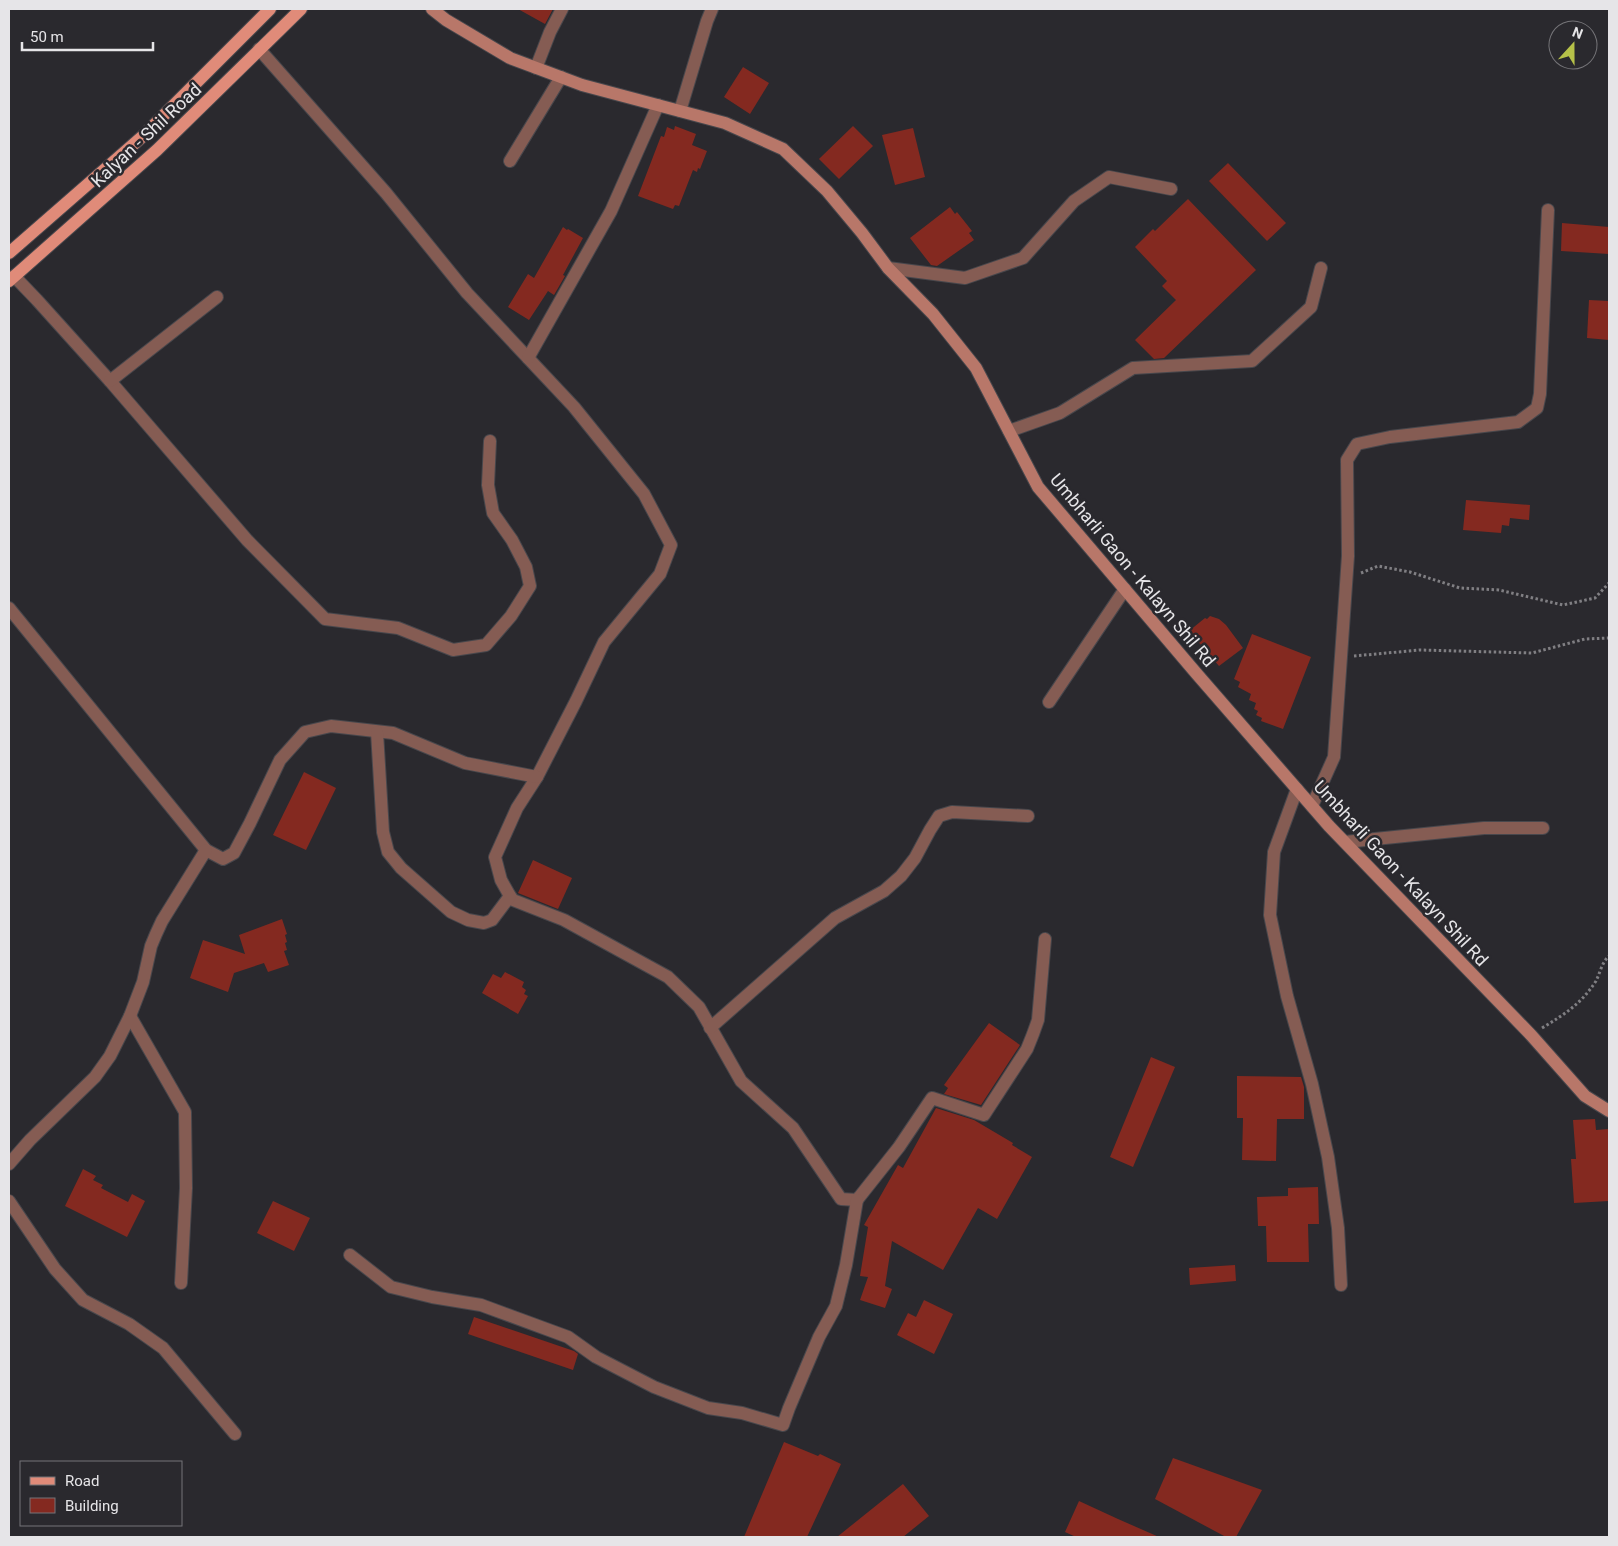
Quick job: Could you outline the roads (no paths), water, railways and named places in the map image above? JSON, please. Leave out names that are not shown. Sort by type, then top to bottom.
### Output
[{"type":"main road","name":"Kalyan - Shil Road","points":[[9,253],[143,136],[270,9]]},
{"type":"main road","name":"Kalyan - Shil Road","points":[[11,278],[157,150],[301,9]]},
{"type":"street","name":"Umbharli Gaon - Kalayn Shil Rd","points":[[432,9],[446,20],[510,58],[582,85],[725,123],[783,149],[827,191],[888,268],[933,314],[976,368],[1038,487],[1125,589],[1345,842],[1531,1035],[1585,1096],[1609,1111]]},
{"type":"street","points":[[536,68],[550,32],[562,9]]},
{"type":"street","points":[[680,111],[712,9]]},
{"type":"street","points":[[259,49],[386,193],[468,293],[574,407],[644,494],[671,545],[660,574],[604,642],[537,777],[517,808],[495,856],[501,880],[514,900],[564,920],[668,977],[699,1007],[740,1081],[793,1128],[841,1199],[856,1200]]},
{"type":"street","points":[[510,161],[561,77]]},
{"type":"street","points":[[528,358],[611,211],[658,105]]},
{"type":"street","points":[[888,268],[965,278],[1023,258],[1074,201],[1109,177],[1171,189]]},
{"type":"street","points":[[1312,806],[1334,757],[1347,579],[1347,460],[1357,444],[1390,437],[1518,422],[1537,408],[1540,394],[1548,210]]},
{"type":"street","points":[[1009,431],[1060,413],[1133,368],[1252,362],[1311,308],[1321,268]]},
{"type":"street","points":[[11,278],[37,300],[110,381],[247,540],[325,619],[398,628],[453,650],[486,645],[511,616],[530,586],[526,567],[512,540],[493,514],[488,485],[490,441]]},
{"type":"street","points":[[110,381],[217,297]]},
{"type":"street","points":[[1049,702],[1125,589]]},
{"type":"street","points":[[9,608],[206,850],[223,859],[234,853],[280,760],[305,732],[331,726],[393,733],[465,763],[537,777]]},
{"type":"street","points":[[377,732],[383,832],[388,852],[401,868],[451,912],[468,920],[484,923],[492,920],[510,896]]},
{"type":"street","points":[[1297,789],[1274,852],[1270,914],[1287,996],[1312,1084],[1328,1157],[1338,1228],[1341,1285]]},
{"type":"street","points":[[710,1028],[835,918],[884,891],[901,876],[915,858],[940,816],[952,812],[1028,816]]},
{"type":"street","points":[[1345,842],[1484,828],[1543,828]]},
{"type":"street","points":[[9,1164],[30,1140],[95,1077],[110,1056],[130,1016],[143,982],[151,946],[162,921],[206,850]]},
{"type":"street","points":[[350,1255],[391,1287],[432,1298],[481,1305],[568,1337],[596,1357],[654,1388],[708,1408],[742,1413],[783,1425],[819,1337],[836,1306],[846,1265],[856,1200],[899,1147],[932,1098],[984,1115],[1027,1048],[1038,1020],[1045,939]]},
{"type":"street","points":[[130,1016],[185,1112],[186,1188],[181,1283]]},
{"type":"street","points":[[9,1201],[55,1269],[83,1300],[129,1324],[163,1348],[235,1434]]}]
